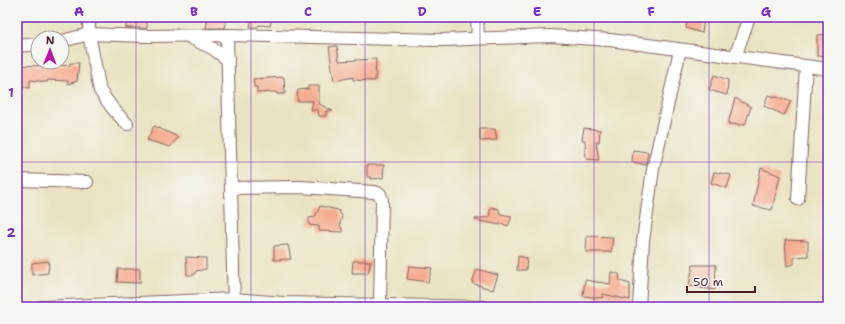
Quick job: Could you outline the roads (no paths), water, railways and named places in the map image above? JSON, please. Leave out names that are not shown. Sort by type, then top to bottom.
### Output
[{"type":"street","points":[[89,17],[88,34],[100,90],[113,109],[127,124]]},
{"type":"street","points":[[477,17],[478,38]]},
{"type":"street","points":[[735,57],[749,17]]},
{"type":"street","points":[[70,39],[88,34],[186,36],[227,35],[442,40],[551,36],[610,40],[828,69]]},
{"type":"street","points":[[227,35],[234,303]]},
{"type":"street","points":[[186,36],[212,48],[228,60]]},
{"type":"street","points":[[17,46],[30,45]]},
{"type":"street","points":[[639,307],[643,241],[653,169],[680,50]]},
{"type":"street","points":[[798,199],[806,66]]},
{"type":"street","points":[[17,180],[87,182]]},
{"type":"street","points":[[232,188],[301,187],[374,192],[380,194],[382,200],[380,305]]},
{"type":"street","points":[[42,307],[234,303],[484,307]]}]
